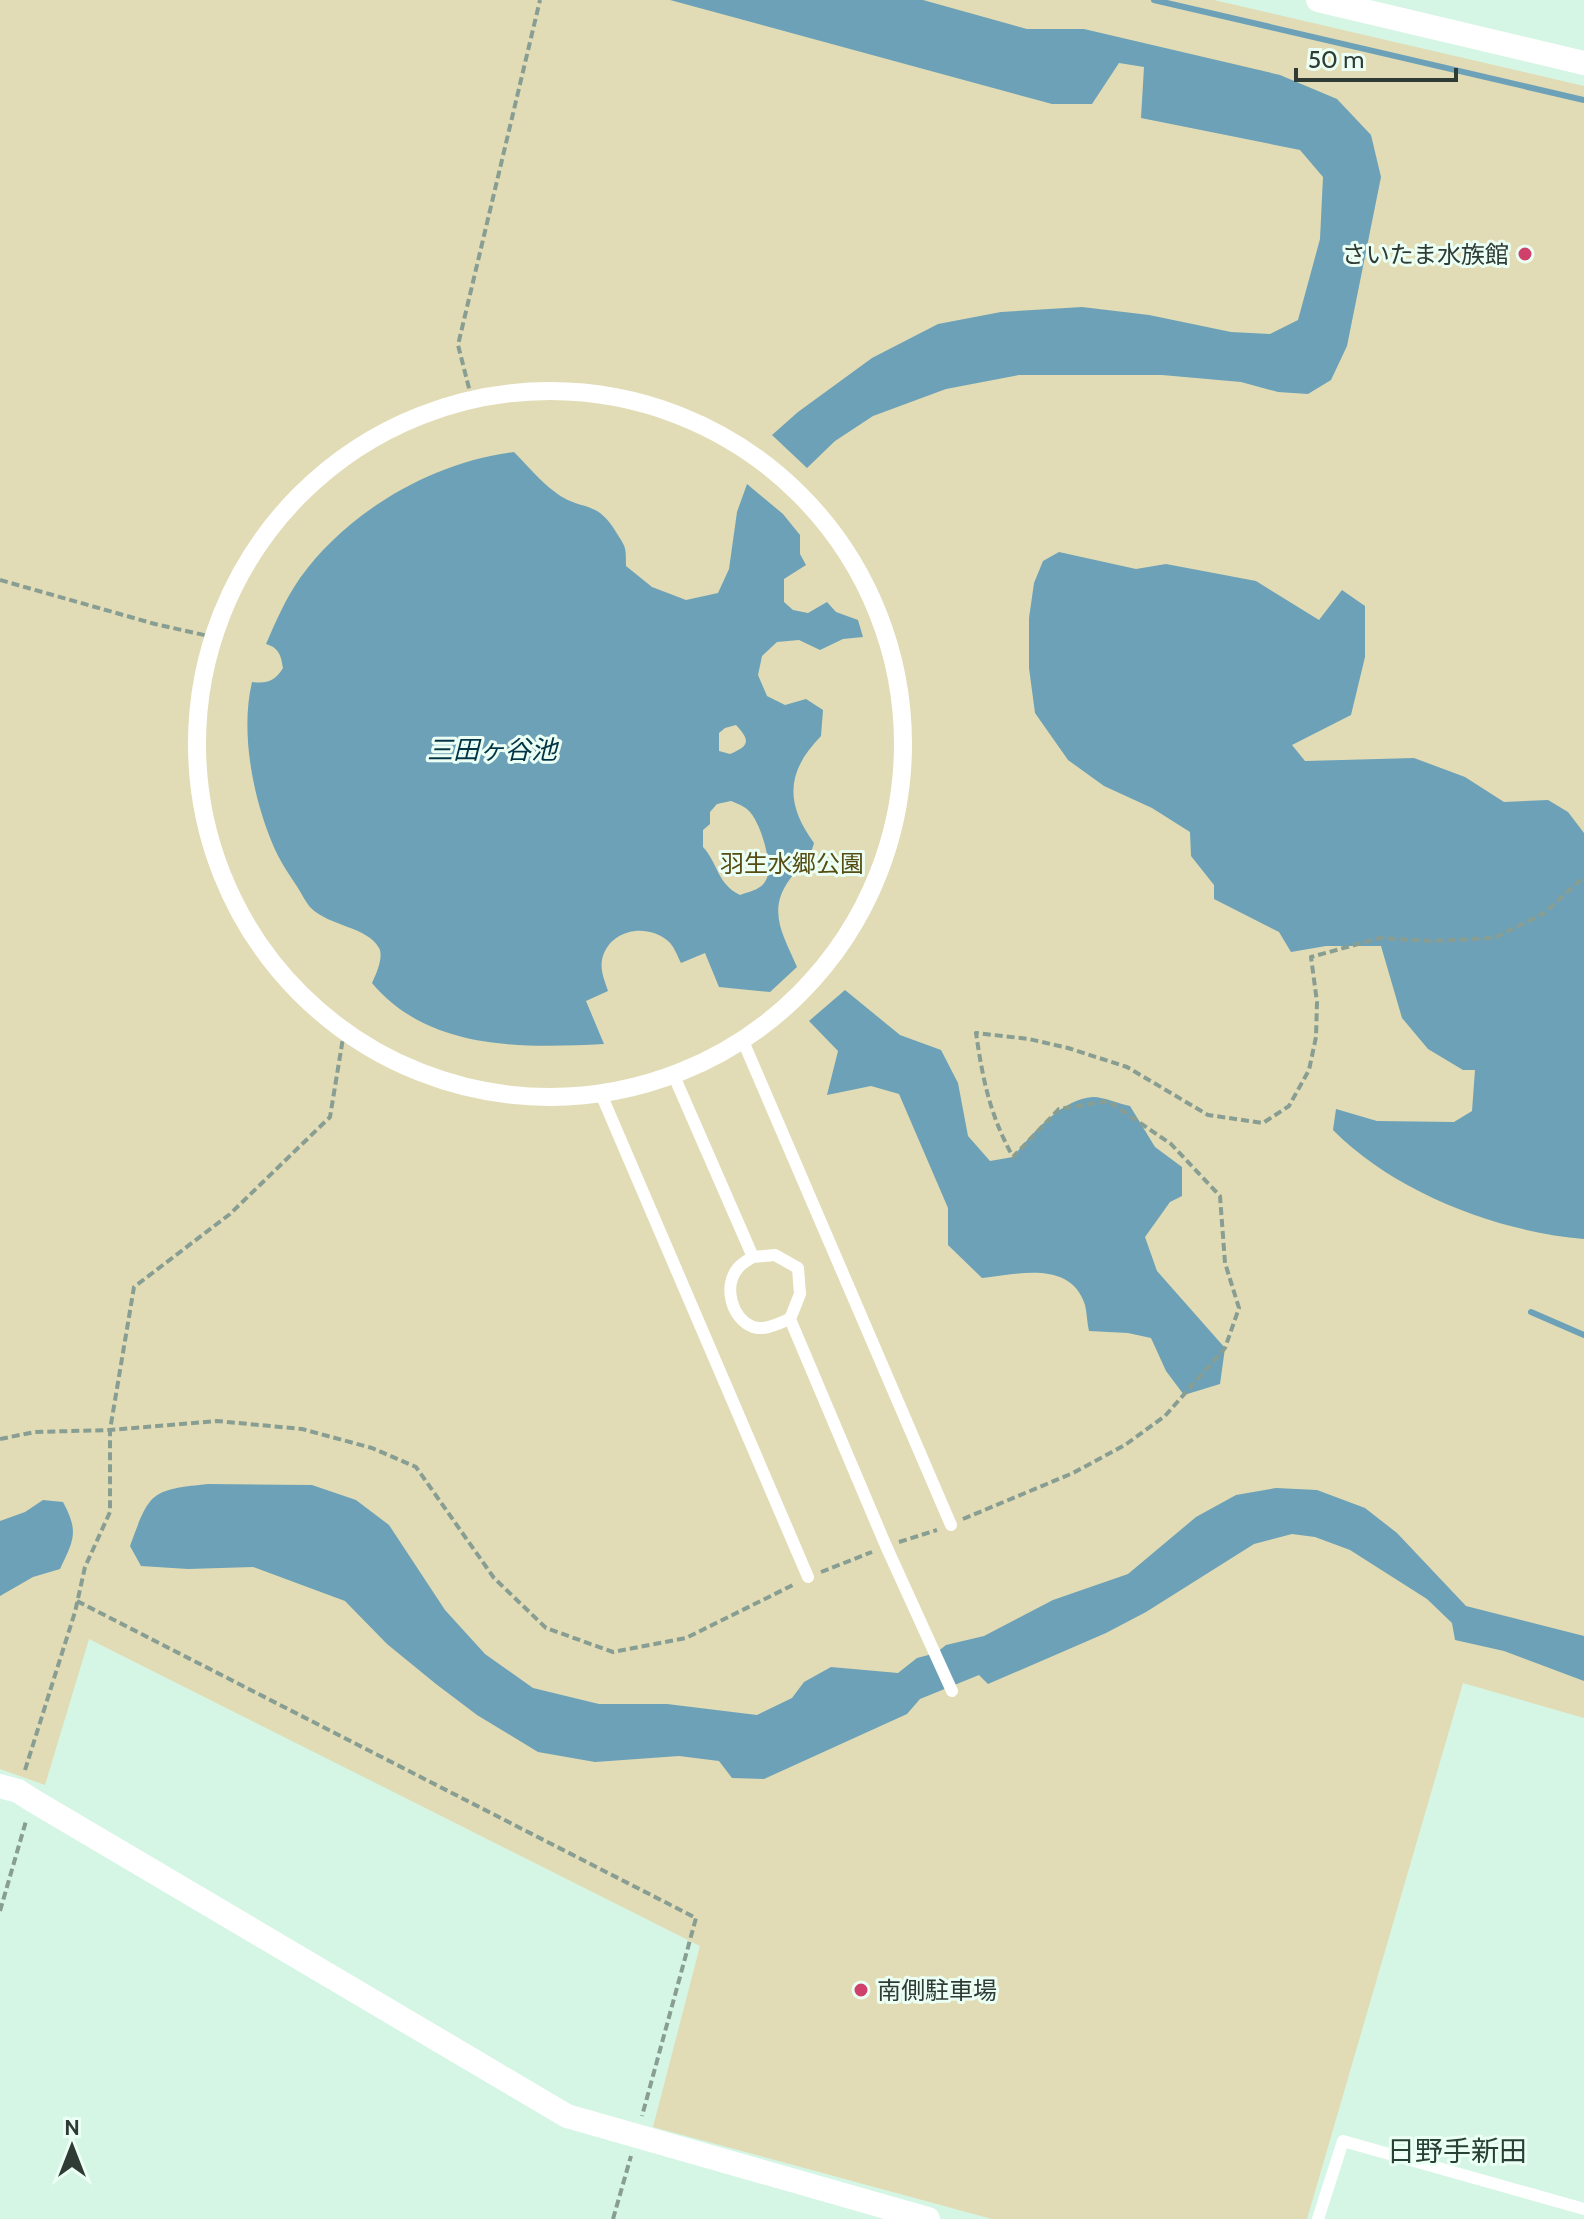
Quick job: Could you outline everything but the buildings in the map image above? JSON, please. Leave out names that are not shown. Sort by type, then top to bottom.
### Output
[{"type":"street","points":[[1318,0],[1584,63]]},
{"type":"street","points":[[526,392],[581,393],[635,402],[699,425],[736,444],[781,476],[820,514],[852,558],[877,607],[895,659],[904,713],[905,768],[897,822],[881,874],[857,923],[825,968],[787,1008],[743,1041],[674,1076],[601,1094],[547,1098],[493,1093],[441,1080],[391,1060],[344,1032],[306,1001],[272,964],[244,923],[222,879],[198,783],[196,734],[201,685],[213,637],[229,594],[251,554],[279,517],[310,484],[346,456],[385,432],[427,413],[472,400],[526,392]]},
{"type":"street","points":[[17,1792],[567,2116],[928,2219]]},
{"type":"lane","points":[[743,1041],[951,1525]]},
{"type":"lane","points":[[674,1076],[753,1257]]},
{"type":"lane","points":[[601,1094],[808,1577]]},
{"type":"lane","points":[[790,1319],[766,1328],[754,1327],[740,1317],[731,1296],[733,1275],[740,1265],[753,1257],[775,1255],[798,1268],[800,1294],[790,1319],[886,1546],[952,1691]]},
{"type":"lane","points":[[1318,2219],[1343,2141],[1584,2209]]},
{"type":"path","points":[[472,400],[458,345],[540,0]]},
{"type":"path","points":[[0,580],[155,624],[213,637]]},
{"type":"path","points":[[1311,957],[1380,938],[1431,941],[1494,938],[1543,914],[1584,877]]},
{"type":"path","points":[[0,1911],[17,1792],[85,1567],[110,1512],[110,1430],[134,1287],[230,1214],[330,1117],[344,1032]]},
{"type":"path","points":[[77,1601],[696,1918],[613,2219]]},
{"type":"green space","name":"羽生水郷公園","points":[[0,0],[1214,0],[1584,86],[1584,1718],[1463,1683],[1307,2219],[992,2219],[653,2127],[700,1946],[89,1639],[45,1785],[0,1769]]},
{"type":"water","points":[[670,0],[923,0],[1027,29],[1084,29],[1280,75],[1337,99],[1371,135],[1381,177],[1347,346],[1331,380],[1308,394],[1278,392],[1241,382],[1162,375],[1019,375],[946,389],[873,416],[835,441],[807,468],[772,435],[872,358],[938,324],[1001,312],[1082,307],[1149,315],[1231,332],[1270,334],[1298,320],[1320,239],[1323,177],[1300,150],[1141,118],[1144,67],[1119,63],[1092,104],[1052,104]]},
{"type":"water","name":"三田ヶ谷池","points":[[514,452],[555,492],[595,510],[609,521],[625,548],[626,566],[652,587],[686,600],[718,593],[729,569],[737,512],[747,484],[783,514],[800,535],[800,554],[806,565],[784,579],[784,602],[793,610],[808,613],[827,602],[836,612],[858,620],[863,637],[843,639],[820,650],[799,640],[777,642],[762,656],[758,675],[767,696],[785,705],[806,699],[823,710],[821,736],[801,762],[794,788],[798,814],[814,843],[807,861],[790,879],[779,902],[783,934],[797,967],[770,992],[719,987],[705,953],[681,963],[674,948],[659,935],[629,932],[612,942],[602,960],[608,991],[586,1001],[604,1044],[510,1044],[449,1033],[421,1022],[395,1005],[372,983],[380,961],[379,948],[374,941],[311,908],[278,856],[254,786],[247,722],[252,682],[270,681],[283,668],[279,653],[266,644],[286,602],[300,578],[320,554],[367,511],[423,479],[453,466]],"holes":[[[736,725],[746,739],[744,746],[730,754],[719,751],[719,733]],[[731,801],[753,815],[768,865],[764,883],[740,895],[722,879],[703,847],[703,830],[710,824],[710,812],[717,804]]]},
{"type":"water","points":[[1059,552],[1136,569],[1166,564],[1256,581],[1319,620],[1342,590],[1365,606],[1365,657],[1351,715],[1292,745],[1305,761],[1414,758],[1465,777],[1504,802],[1548,800],[1568,812],[1584,833],[1584,1239],[1517,1228],[1449,1205],[1386,1172],[1333,1130],[1336,1109],[1377,1121],[1454,1122],[1472,1111],[1475,1070],[1463,1070],[1428,1049],[1402,1018],[1381,946],[1326,946],[1291,952],[1279,932],[1214,899],[1214,885],[1191,856],[1190,832],[1152,808],[1104,786],[1068,760],[1035,713],[1029,668],[1029,618],[1034,583],[1043,561]]},
{"type":"water","points":[[845,990],[900,1035],[941,1050],[958,1083],[968,1136],[990,1161],[1013,1157],[1058,1111],[1081,1099],[1097,1097],[1130,1106],[1155,1147],[1182,1167],[1182,1196],[1170,1202],[1145,1237],[1157,1271],[1225,1348],[1220,1384],[1184,1395],[1166,1371],[1151,1338],[1089,1331],[1085,1305],[1068,1281],[1042,1273],[982,1278],[948,1245],[948,1208],[899,1094],[871,1086],[827,1095],[838,1051],[809,1021]]},
{"type":"water","points":[[208,1484],[312,1485],[356,1500],[389,1525],[445,1610],[485,1654],[533,1688],[599,1704],[667,1704],[757,1715],[792,1698],[804,1682],[831,1667],[898,1673],[917,1658],[936,1653],[946,1645],[984,1636],[1053,1600],[1128,1574],[1196,1517],[1236,1495],[1276,1488],[1317,1490],[1365,1508],[1397,1533],[1466,1606],[1584,1636],[1584,1681],[1504,1651],[1455,1640],[1452,1623],[1427,1599],[1350,1550],[1315,1537],[1292,1534],[1254,1544],[1146,1612],[1106,1633],[988,1684],[979,1675],[920,1699],[907,1714],[764,1779],[732,1778],[719,1761],[679,1756],[595,1762],[538,1752],[477,1715],[387,1644],[345,1601],[253,1567],[188,1569],[141,1566],[130,1546],[148,1504],[163,1492]]},
{"type":"water","points":[[43,1500],[63,1502],[71,1521],[73,1536],[65,1559],[60,1569],[33,1577],[0,1596],[0,1521],[25,1512]]},
{"type":"waterway","points":[[1154,0],[1584,100]]},
{"type":"waterway","points":[[1531,1312],[1584,1335]]},
{"type":"place","name":"さいたま水族館","points":[[1525,254]]},
{"type":"place","name":"南側駐車場","points":[[861,1990]]},
{"type":"district","name":"日野手新田","points":[[1457,2151]]}]
